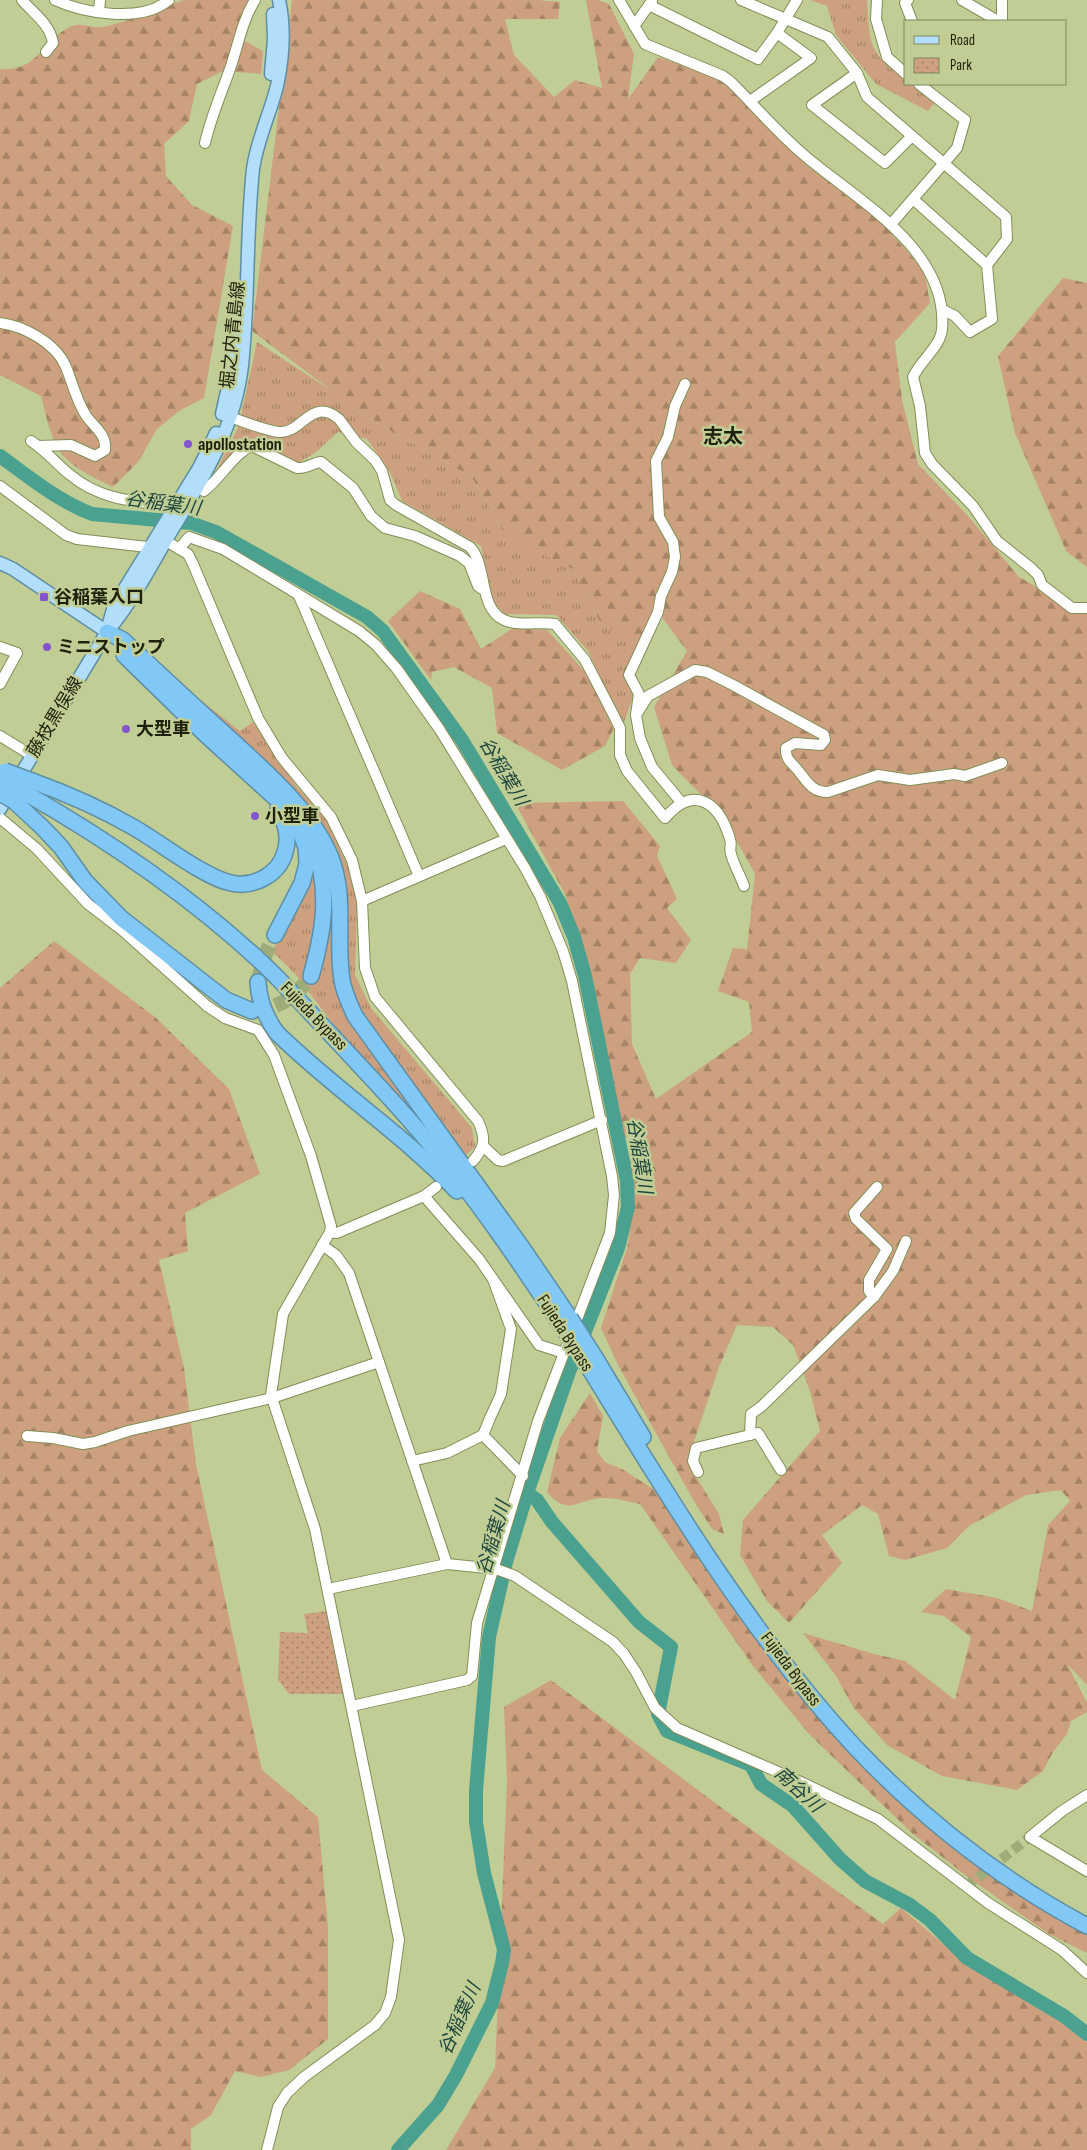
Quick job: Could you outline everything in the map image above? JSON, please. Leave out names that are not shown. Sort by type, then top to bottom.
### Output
[{"type":"highway","points":[[107,632],[118,649],[206,735],[269,786],[296,804],[318,832],[334,865],[340,896],[342,981],[355,1016],[523,1249],[566,1322]]},
{"type":"highway","points":[[107,632],[123,640],[269,786],[294,820],[306,847],[307,864],[302,883],[275,935]]},
{"type":"highway","name":"Fujieda Bypass","points":[[2,773],[23,791],[71,820],[154,876],[260,960],[399,1107],[452,1171],[566,1322],[593,1365],[642,1455],[704,1548],[789,1668],[856,1747],[938,1824],[1024,1889],[1087,1926]]},
{"type":"highway","points":[[0,793],[23,791],[75,796],[133,827],[216,878],[242,885],[266,877],[278,867],[285,854],[288,839],[286,825],[269,786]]},
{"type":"highway","points":[[23,791],[42,827],[61,847],[85,881],[121,918],[226,1000],[252,1011]]},
{"type":"highway","points":[[296,804],[319,856],[323,878],[324,921],[311,976]]},
{"type":"highway","points":[[258,982],[262,1006],[268,1022],[277,1033],[435,1168],[507,1245]]},
{"type":"main road","name":"堀之内青島線","points":[[107,632],[123,612],[216,433],[228,390],[237,313],[245,171],[254,128],[268,88],[272,70],[274,39],[271,0]]},
{"type":"main road","name":"堀之内青島線","points":[[177,510],[198,488],[224,434],[242,367],[253,170],[262,130],[276,87],[282,56],[283,33],[279,0]]},
{"type":"main road","points":[[0,563],[107,632]]},
{"type":"main road","name":"藤枝黒俣線","points":[[0,809],[107,632]]},
{"type":"street","points":[[22,0],[47,26],[52,35],[53,42],[46,52]]},
{"type":"street","points":[[55,0],[100,3],[128,15],[143,13],[169,0]]},
{"type":"street","points":[[205,143],[211,119],[241,32],[255,0]]},
{"type":"street","points":[[619,0],[645,44],[723,76],[803,154],[892,224],[926,266],[943,310],[942,331],[939,339],[913,377],[920,406],[925,453],[932,464],[973,506],[996,541],[1031,568],[1038,576],[1042,585],[1072,608],[1087,608]]},
{"type":"street","points":[[741,0],[828,37],[857,73],[867,97],[1006,217],[1007,239],[987,265],[992,319],[970,332],[955,316],[943,310]]},
{"type":"street","points":[[634,26],[651,3],[758,59],[777,34],[797,0]]},
{"type":"street","points":[[877,0],[876,19],[887,57],[904,72]]},
{"type":"street","points":[[908,0],[905,3],[912,20]]},
{"type":"street","points":[[962,0],[998,20]]},
{"type":"street","points":[[1000,20],[1002,0]]},
{"type":"street","points":[[750,101],[811,58],[777,34]]},
{"type":"street","points":[[857,73],[812,105],[885,163],[912,136]]},
{"type":"street","points":[[892,224],[957,148],[965,120],[920,85]]},
{"type":"street","points":[[913,199],[987,265]]},
{"type":"street","points":[[0,323],[26,330],[59,355],[86,416],[103,437],[105,450],[95,456],[71,445],[34,443],[70,475],[97,492],[127,501],[177,510]]},
{"type":"street","points":[[681,802],[652,766],[640,738],[636,715],[639,694],[629,675],[658,612],[661,596],[672,572],[673,542],[659,516],[656,461],[668,437],[675,406],[685,384]]},
{"type":"street","points":[[230,417],[280,432],[290,430],[316,413],[332,413],[375,460],[382,471],[390,500],[396,506],[470,547],[477,554],[486,590],[494,611],[503,619],[518,623],[555,624],[564,633],[585,660],[620,728],[620,755],[627,771],[665,818],[681,802],[692,798],[713,809],[730,837],[730,852],[744,886]]},
{"type":"street","points":[[198,488],[204,491],[212,485],[242,453],[252,446],[297,468],[303,468],[314,462],[322,462],[353,488],[371,516],[385,528],[415,536],[460,556],[469,563],[478,586],[486,590]]},
{"type":"street","points":[[0,486],[66,535],[76,539],[162,539],[188,554],[194,564],[258,718],[270,740],[297,777],[331,817],[352,860],[362,901],[365,968],[375,997],[478,1121],[484,1133],[483,1146],[473,1161]]},
{"type":"street","points":[[179,549],[189,537],[223,549],[359,630],[376,645],[397,669],[440,730],[540,896],[563,951],[572,981],[612,1176],[613,1215],[610,1233],[538,1421],[523,1476],[477,1623],[472,1676],[467,1680],[352,1706]]},
{"type":"street","points":[[299,596],[419,876]]},
{"type":"street","points":[[0,646],[18,654],[0,684]]},
{"type":"street","points":[[636,715],[648,696],[695,670],[716,677],[824,735],[826,740],[821,745],[795,743],[786,748],[785,753],[789,762],[806,783],[820,792],[828,792],[878,775],[910,780],[954,774],[964,776],[1002,763]]},
{"type":"street","points":[[0,736],[31,755]]},
{"type":"street","points":[[0,818],[37,849],[88,904],[122,930],[207,1006],[225,1018],[258,1030],[274,1055],[311,1156],[331,1226],[330,1232],[283,1314],[272,1381],[272,1398],[308,1501],[328,1589],[399,1940],[391,1997],[385,2013],[375,2025],[304,2076],[287,2093],[278,2107],[267,2150]]},
{"type":"street","points":[[362,901],[506,839]]},
{"type":"street","points":[[483,1146],[498,1160],[503,1161],[602,1120]]},
{"type":"street","points":[[330,1232],[337,1233],[424,1196],[436,1187]]},
{"type":"street","points":[[874,1298],[868,1290],[869,1280],[887,1250],[856,1219],[854,1213],[877,1188]]},
{"type":"street","points":[[424,1196],[493,1279],[539,1345],[564,1353]]},
{"type":"street","points":[[750,1434],[751,1414],[762,1406],[874,1298],[893,1271],[906,1241]]},
{"type":"street","points":[[322,1245],[336,1255],[349,1273],[447,1564]]},
{"type":"street","points":[[412,1461],[447,1453],[482,1435],[501,1394],[511,1330],[493,1279]]},
{"type":"street","points":[[27,1436],[53,1438],[83,1444],[128,1431],[272,1398],[379,1362]]},
{"type":"street","points":[[698,1472],[693,1461],[696,1448],[758,1433],[781,1470]]},
{"type":"street","points":[[482,1435],[523,1476]]},
{"type":"street","points":[[328,1589],[447,1564],[495,1568],[515,1576],[613,1642],[636,1672],[655,1708],[677,1728],[801,1782],[878,1819],[988,1903],[1062,1950],[1087,1973]]},
{"type":"street","points":[[1087,1795],[1062,1811],[1030,1837],[1087,1871]]},
{"type":"green space","points":[[184,0],[252,0],[234,35],[263,51],[261,74],[223,71],[197,84],[189,121],[164,144],[166,176],[192,205],[233,226],[204,398],[179,411],[157,429],[138,462],[113,487],[81,470],[62,454],[51,431],[41,396],[0,375],[0,69],[13,69],[23,66],[39,54],[53,39],[74,25],[103,27]]},
{"type":"green space","points":[[292,0],[538,0],[560,2],[558,19],[505,19],[514,55],[554,97],[575,80],[602,88],[586,0],[598,0],[609,4],[634,54],[628,99],[658,57],[722,79],[808,166],[880,221],[924,270],[930,303],[895,342],[902,400],[918,464],[969,517],[1019,577],[1065,603],[1087,603],[1087,1685],[1067,1664],[1087,1703],[1087,1712],[1071,1721],[1067,1734],[1053,1752],[1043,1771],[1017,1790],[942,1776],[887,1745],[853,1707],[836,1676],[803,1633],[905,1661],[955,1700],[971,1637],[944,1616],[921,1612],[946,1589],[997,1598],[1032,1611],[1048,1525],[1070,1501],[1061,1490],[1026,1495],[969,1526],[947,1548],[905,1560],[889,1556],[878,1514],[862,1505],[822,1535],[842,1563],[789,1623],[767,1601],[740,1555],[743,1520],[820,1431],[810,1391],[793,1345],[773,1327],[737,1325],[719,1367],[687,1462],[719,1514],[724,1534],[712,1529],[695,1503],[619,1367],[601,1328],[627,1248],[634,1203],[629,1156],[633,1131],[642,1119],[625,1139],[589,971],[565,894],[515,803],[623,801],[660,846],[657,856],[677,899],[667,908],[691,940],[676,963],[640,958],[630,974],[632,1044],[656,1099],[752,1032],[749,1002],[718,991],[733,948],[747,949],[755,874],[716,804],[702,796],[672,765],[654,707],[687,651],[658,612],[639,644],[600,622],[573,569],[536,551],[502,530],[472,477],[344,404],[332,391],[252,331]]},
{"type":"green space","points":[[810,0],[867,0],[869,28],[873,46],[884,62],[904,78],[904,85],[912,85],[935,102],[928,111],[876,84],[836,35],[827,6]]},
{"type":"green space","points":[[1063,278],[1087,283],[1087,567],[1066,551],[1015,433],[998,356]]},
{"type":"green space","points":[[257,342],[332,391],[344,404],[472,477],[502,530],[573,569],[600,622],[638,639],[635,692],[623,725],[588,651],[556,615],[505,614],[492,601],[481,546],[402,501],[390,472],[367,439],[338,432],[315,453],[298,463],[248,439],[213,478],[239,425]]},
{"type":"green space","points":[[420,591],[460,609],[481,649],[513,628],[547,630],[588,675],[614,728],[605,746],[562,770],[497,733],[492,688],[454,667],[432,672],[431,680],[388,621]]},
{"type":"green space","points":[[179,683],[240,731],[253,722],[297,787],[325,817],[348,867],[357,905],[355,975],[371,1008],[472,1128],[475,1147],[465,1156],[356,1009],[345,975],[337,864]]},
{"type":"green space","points":[[309,850],[328,894],[335,881],[338,979],[444,1152],[334,1025],[295,974],[272,951],[298,903]]},
{"type":"green space","points":[[54,941],[155,1017],[229,1089],[260,1174],[185,1213],[188,1251],[159,1260],[184,1368],[196,1464],[262,1770],[318,1817],[328,1928],[328,2039],[289,2070],[261,2077],[235,2071],[211,2115],[191,2129],[191,2150],[0,2150],[0,988]]},
{"type":"green space","points":[[590,1393],[603,1416],[597,1451],[605,1462],[622,1469],[658,1492],[704,1567],[803,1699],[854,1757],[919,1818],[1001,1884],[1087,1933],[1087,1953],[1049,1934],[969,1878],[913,1834],[809,1734],[753,1666],[640,1504],[606,1498],[588,1500],[568,1506],[555,1500],[547,1492],[560,1438]]},
{"type":"green space","points":[[327,1611],[346,1694],[289,1694],[278,1680],[280,1632],[308,1633],[304,1614]]},
{"type":"green space","points":[[551,1680],[734,1817],[883,1924],[901,1908],[968,1965],[1045,2010],[1087,2042],[1087,2150],[446,2150],[495,2068],[507,1781],[504,1707]]},
{"type":"waterway","name":"谷稲葉川","points":[[0,456],[67,502],[92,514],[191,523],[216,532],[367,617],[383,631],[462,740],[560,903],[574,937],[585,976],[627,1181],[628,1207],[618,1248],[569,1372],[527,1493],[506,1562],[489,1637],[476,1790],[476,1822],[484,1873],[504,1950],[502,1963],[492,2003],[456,2075],[438,2105],[398,2150]]},
{"type":"waterway","name":"南谷川","points":[[527,1493],[537,1500],[552,1522],[639,1622],[671,1647],[658,1714],[667,1731],[751,1765],[761,1784],[793,1806],[840,1859],[865,1881],[910,1905],[930,1920],[967,1958],[1064,2016],[1087,2034]]},
{"type":"tunnel","points":[[258,982],[265,955],[275,935]]},
{"type":"tunnel","points":[[253,1011],[271,1007],[293,996],[311,976]]},
{"type":"tunnel","points":[[966,1887],[1030,1837]]},
{"type":"place","name":"apollostation","points":[[188,444]]},
{"type":"place","name":"谷稲葉入口","points":[[44,597]]},
{"type":"place","name":"ミニストップ","points":[[47,647]]},
{"type":"place","name":"大型車","points":[[126,729]]},
{"type":"place","name":"小型車","points":[[255,816]]},
{"type":"district","name":"志太","points":[[723,437]]}]
